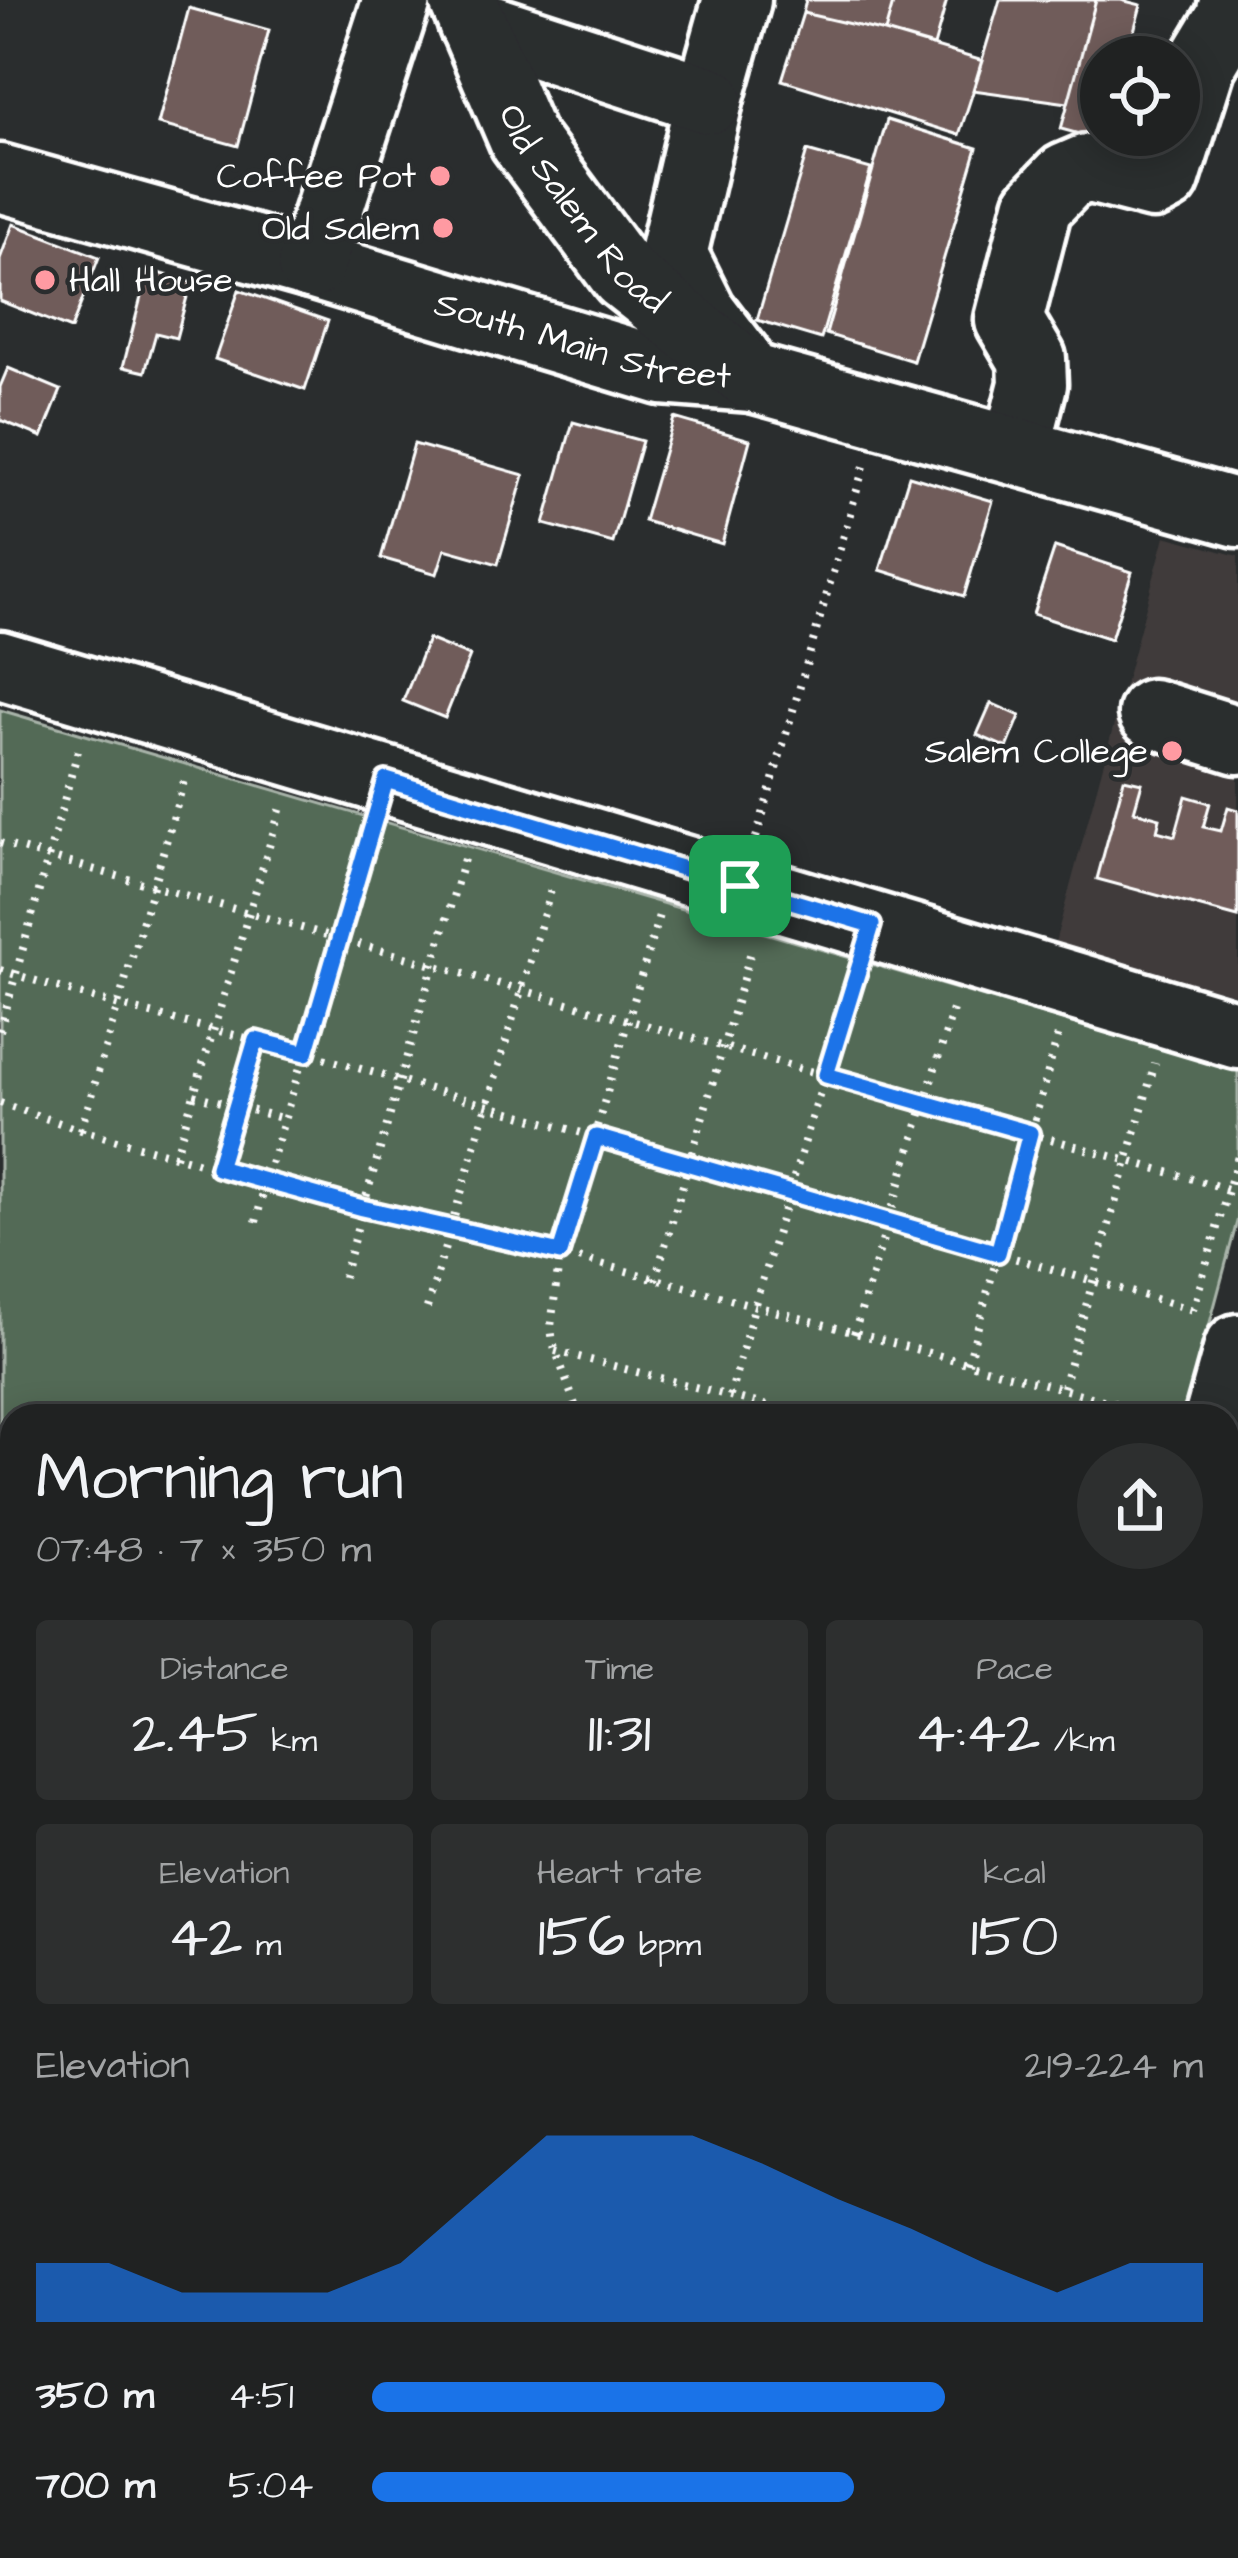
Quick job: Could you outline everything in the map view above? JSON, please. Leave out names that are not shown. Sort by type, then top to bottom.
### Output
[{"type":"main road","points":[[311,265],[397,0]]},
{"type":"main road","points":[[737,0],[673,254],[702,312],[753,379]]},
{"type":"main road","points":[[1016,452],[1033,384],[1032,359],[1010,320],[1038,206],[1066,177],[1087,168],[1153,185],[1166,178],[1202,64],[1232,9]]},
{"type":"main road","points":[[467,12],[709,100]]},
{"type":"main road","name":"Old Salem Road","points":[[467,12],[523,140],[624,276],[753,379]]},
{"type":"main road","name":"South Main Street","points":[[0,178],[662,371],[753,379],[1238,513]]},
{"type":"main road","points":[[0,664],[386,780],[747,913],[872,925],[1238,1035]]},
{"type":"main road","points":[[1152,713],[1238,740]]},
{"type":"main road","points":[[1206,1329],[1218,1404]]},
{"type":"path","points":[[655,1280],[723,1046],[747,913],[879,413]]},
{"type":"path","points":[[0,1031],[79,747]]},
{"type":"path","points":[[81,1130],[185,778]]},
{"type":"path","points":[[256,1222],[386,780]]},
{"type":"path","points":[[176,1157],[281,805]]},
{"type":"path","points":[[0,843],[1228,1189]]},
{"type":"path","points":[[343,1277],[465,858]]},
{"type":"path","points":[[427,1308],[554,883]]},
{"type":"path","points":[[575,1404],[551,1327],[560,1253],[659,914]]},
{"type":"path","points":[[730,1396],[872,925]]},
{"type":"path","points":[[0,970],[306,1053],[1094,1281],[1206,1329],[1228,1189],[1238,1156]]},
{"type":"path","points":[[854,1334],[956,998]]},
{"type":"path","points":[[968,1363],[1060,1028]]},
{"type":"path","points":[[218,1168],[256,1040]]},
{"type":"path","points":[[1063,1387],[1157,1056]]},
{"type":"path","points":[[194,1095],[286,1119]]},
{"type":"path","points":[[0,1103],[362,1208],[560,1253],[1121,1404]]},
{"type":"path","points":[[555,1351],[761,1404]]},
{"type":"shaded area","name":"Salem College","points":[[1165,536],[1238,556],[1238,995],[1054,946]]},
{"type":"green space","points":[[0,710],[1238,1071],[1238,1218],[1188,1404],[0,1404]]},
{"type":"building","points":[[806,0],[894,0],[885,32],[803,13]]},
{"type":"building","points":[[894,0],[947,0],[934,46],[885,32]]},
{"type":"building","points":[[1000,0],[1096,0],[1086,36],[1080,36],[1080,59],[1068,103],[973,90]]},
{"type":"building","points":[[1096,0],[1141,5],[1133,36],[1086,36]]},
{"type":"building","points":[[189,8],[269,30],[238,146],[158,124]]},
{"type":"building","points":[[803,13],[983,61],[959,135],[782,80]]},
{"type":"building","points":[[1080,59],[1080,134],[1061,129]]},
{"type":"building","points":[[887,120],[977,148],[913,361],[826,334]]},
{"type":"building","points":[[807,151],[871,169],[821,339],[757,320]]},
{"type":"building","name":"Hall House","points":[[13,224],[99,257],[71,329],[0,301],[0,259]]},
{"type":"building","points":[[148,270],[191,282],[176,338],[156,333],[145,372],[123,367]]},
{"type":"building","points":[[239,290],[328,321],[305,390],[215,359]]},
{"type":"building","points":[[8,368],[61,390],[42,437],[0,420],[0,387]]},
{"type":"building","points":[[674,418],[750,440],[722,544],[644,521]]},
{"type":"building","points":[[573,422],[642,441],[613,543],[544,524]]},
{"type":"building","points":[[414,444],[524,475],[498,564],[445,549],[437,574],[381,558]]},
{"type":"building","points":[[909,476],[993,501],[964,596],[880,570]]},
{"type":"building","points":[[1055,547],[1132,572],[1111,639],[1033,614]]},
{"type":"building","points":[[428,639],[470,656],[445,718],[403,701]]},
{"type":"building","points":[[991,703],[1020,716],[1007,748],[977,735]]},
{"type":"building","points":[[1124,779],[1142,783],[1134,811],[1160,818],[1157,831],[1175,836],[1186,796],[1210,803],[1203,827],[1221,831],[1228,807],[1238,810],[1238,917],[1097,879]]},
{"type":"place","name":"Coffee Pot","points":[[440,176]]},
{"type":"place","name":"Old Salem","points":[[443,228]]},
{"type":"place","name":"Hall House","points":[[45,280]]},
{"type":"place","name":"Salem College","points":[[1172,751]]},
{"type":"route","points":[[386,780],[740,886],[872,925],[826,1075],[1030,1133],[998,1253],[596,1137],[560,1253],[362,1208],[218,1168],[256,1040],[306,1053],[386,780]]}]
